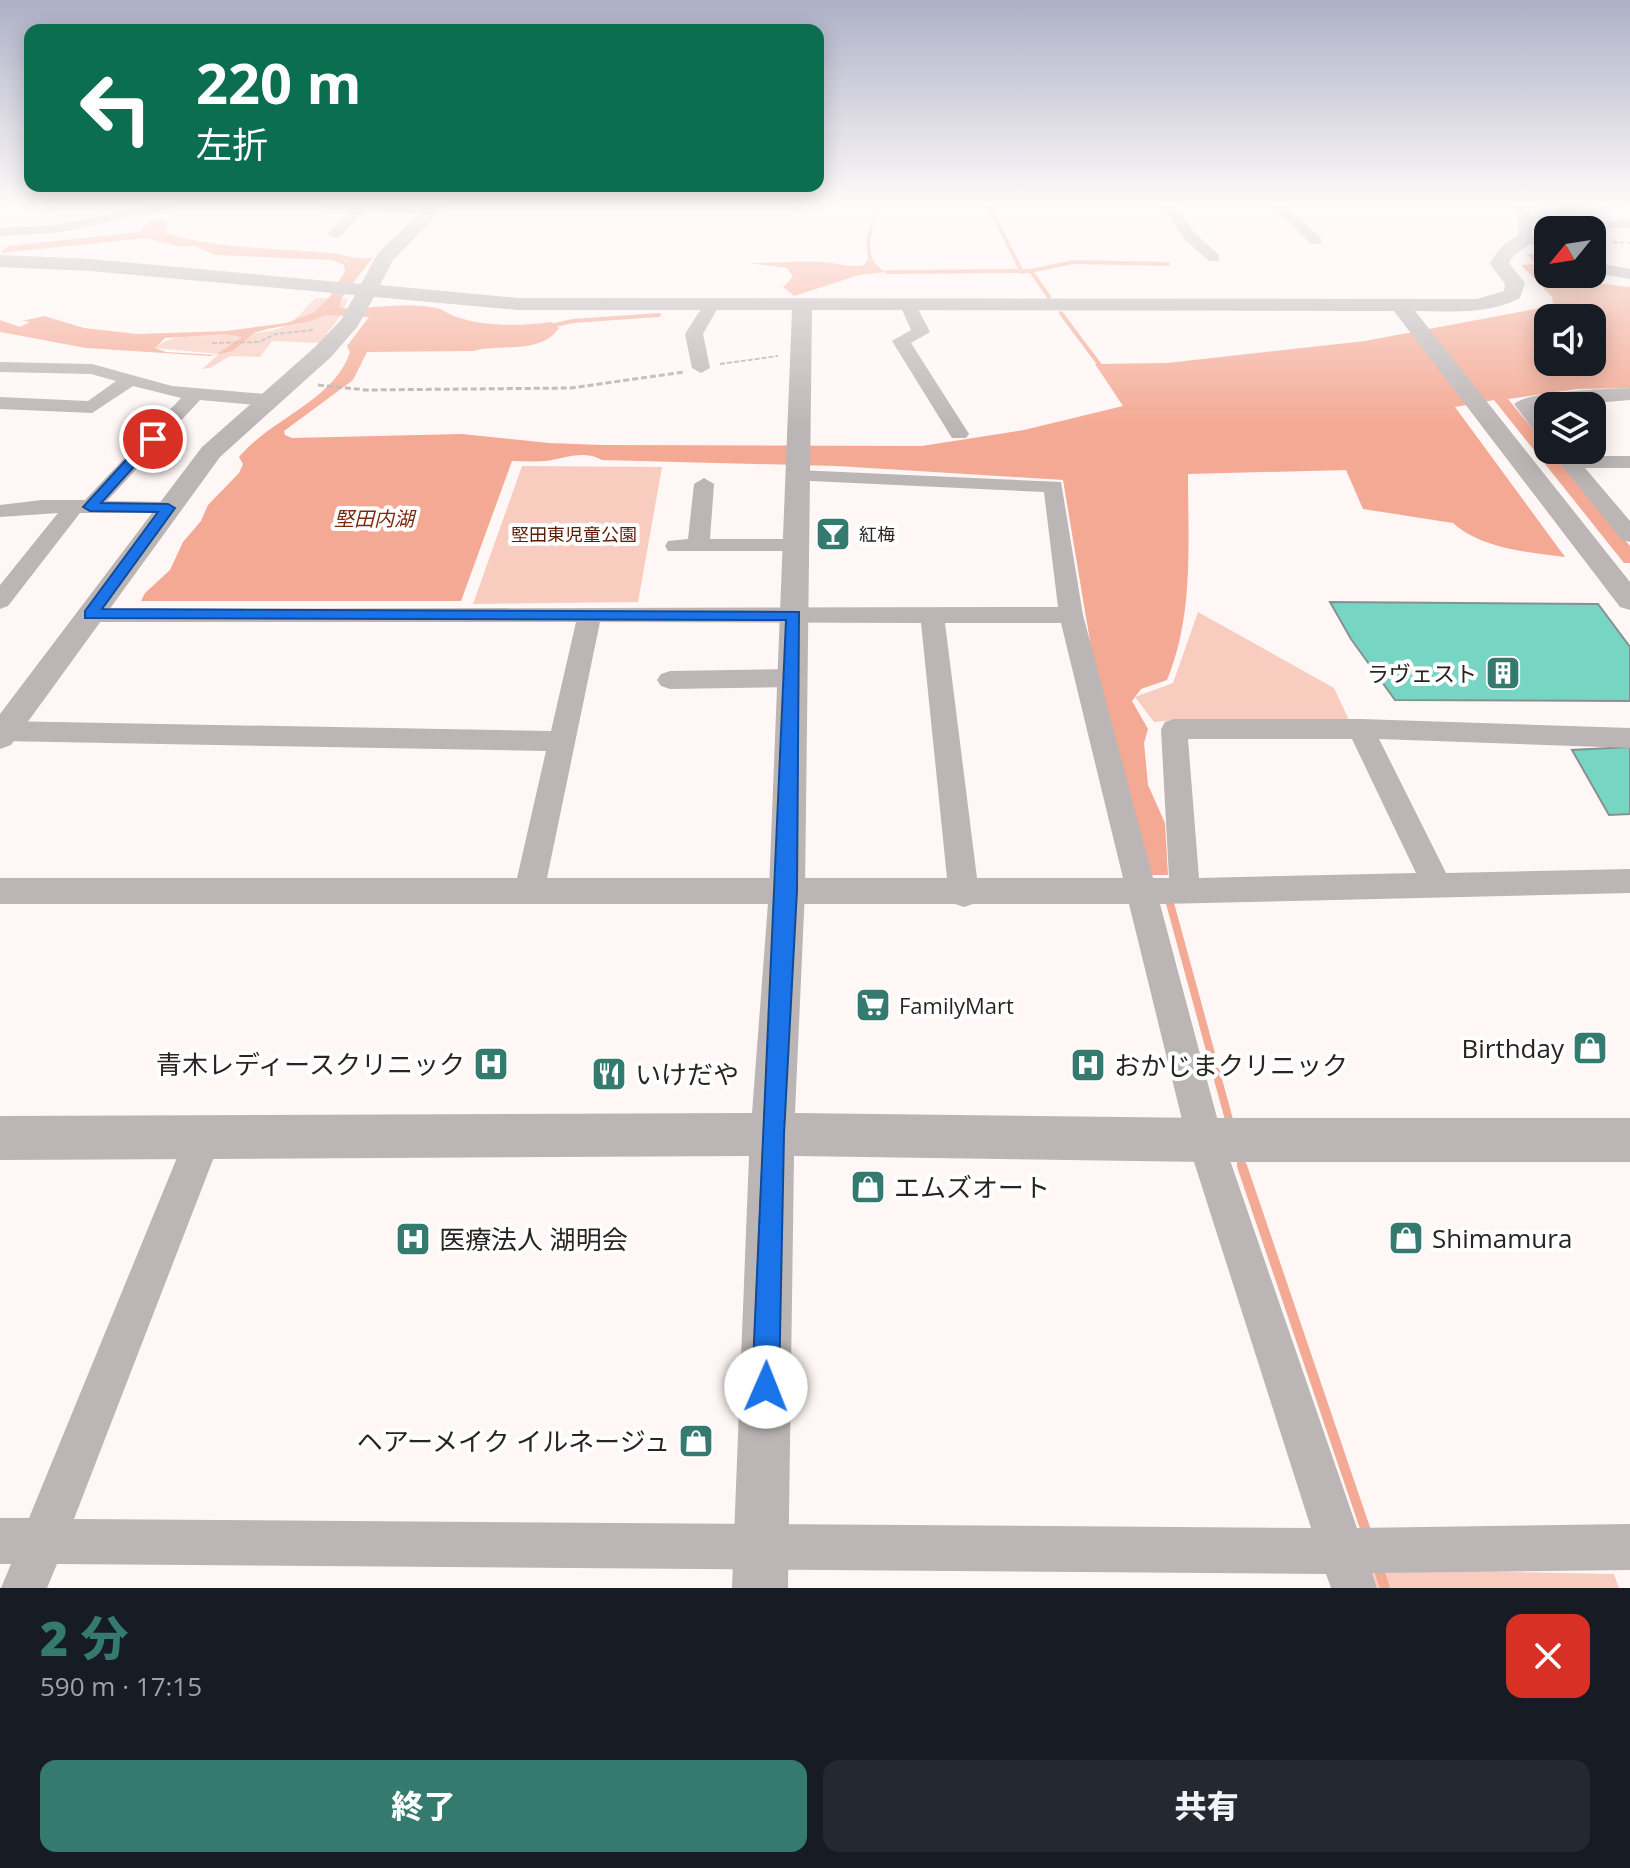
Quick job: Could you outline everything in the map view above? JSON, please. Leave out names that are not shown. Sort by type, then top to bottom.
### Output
[{"type":"street","points":[[182,279],[350,305],[1477,305],[1513,294],[1515,283],[1512,279]]},
{"type":"street","points":[[1,733],[211,452],[266,400],[350,305],[369,279]]},
{"type":"street","points":[[701,368],[694,334],[712,304]]},
{"type":"street","points":[[761,1566],[772,1134],[787,890],[802,305]]},
{"type":"street","points":[[908,305],[921,332],[901,341],[959,434]]},
{"type":"street","points":[[1400,305],[1630,601]]},
{"type":"street","points":[[4,371],[92,369],[171,391],[266,400]]},
{"type":"street","points":[[0,403],[92,407],[130,380]]},
{"type":"street","points":[[0,601],[82,507],[195,394]]},
{"type":"street","points":[[1606,395],[1630,394]]},
{"type":"street","points":[[1534,402],[1523,404],[1534,418]]},
{"type":"street","points":[[1606,460],[1630,462]]},
{"type":"street","points":[[797,461],[1054,486],[1071,615],[1205,1140],[1348,1570]]},
{"type":"street","points":[[1571,464],[1630,535]]},
{"type":"street","points":[[704,484],[687,546],[795,546]]},
{"type":"street","points":[[0,511],[82,507],[168,508]]},
{"type":"street","points":[[90,614],[1071,615]]},
{"type":"street","points":[[932,614],[964,894]]},
{"type":"street","points":[[529,890],[589,616]]},
{"type":"street","points":[[670,680],[792,678]]},
{"type":"street","points":[[1185,891],[1174,729],[1361,729],[1630,738]]},
{"type":"street","points":[[1361,729],[1437,885]]},
{"type":"street","points":[[1,733],[562,741]]},
{"type":"street","points":[[0,891],[787,890],[964,894],[1630,881]]},
{"type":"street","points":[[0,1138],[772,1134],[1205,1140],[1630,1140]]},
{"type":"street","points":[[24,1588],[21,1541],[203,1139]]},
{"type":"street","points":[[21,1541],[761,1566],[1348,1570],[1630,1547]]},
{"type":"path","points":[[212,343],[259,342],[350,305]]},
{"type":"path","points":[[314,385],[345,389],[571,388],[801,355]]},
{"type":"green space","points":[[316,298],[348,299],[320,343],[272,341],[260,357],[230,356],[210,368],[202,369],[219,354],[155,348],[183,336],[251,333],[283,327]]},
{"type":"green space","name":"堅田東児童公園","points":[[522,466],[662,467],[638,602],[473,604]]},
{"type":"green space","points":[[1198,612],[1334,688],[1349,720],[1186,719],[1154,722],[1135,697],[1173,683]]},
{"type":"green space","points":[[1364,1569],[1614,1574],[1619,1588],[1370,1588]]},
{"type":"water","name":"堅田内湖","points":[[340,279],[356,279],[341,299],[340,308],[428,306],[480,323],[516,325],[551,322],[559,328],[542,342],[519,347],[473,351],[367,352],[353,380],[284,431],[292,438],[462,434],[602,445],[922,446],[1024,430],[1123,406],[1095,364],[1167,363],[1365,341],[1534,309],[1534,376],[1606,376],[1606,304],[1553,304],[1552,297],[1543,288],[1606,288],[1606,284],[1630,287],[1630,388],[1534,392],[1534,395],[1508,399],[1534,430],[1534,450],[1494,400],[1455,407],[1565,557],[1491,544],[1453,523],[1363,509],[1346,470],[1188,474],[1188,578],[1176,655],[1167,680],[1141,689],[1132,701],[1148,729],[1144,743],[1148,785],[1165,823],[1168,875],[1151,875],[1093,659],[1063,480],[837,466],[602,460],[588,455],[545,461],[512,461],[461,601],[141,601],[145,593],[170,570],[183,542],[201,521],[208,505],[239,473],[243,464],[239,457],[331,383],[350,352],[347,346],[369,317],[325,315],[311,321],[267,329],[254,333],[233,351],[217,355],[242,337],[225,334],[165,338],[155,348],[166,352],[215,355],[210,356],[86,348],[0,332],[0,320],[20,327],[30,322],[22,321],[44,316],[84,328],[137,334],[227,331],[286,323],[313,313],[329,298]]},
{"type":"water","points":[[791,279],[846,279],[794,296],[783,287]]},
{"type":"water","name":"堅田内湖","points":[[1545,464],[1562,464],[1630,546],[1630,563],[1624,563]]},
{"type":"building","name":"ラヴェスト","points":[[1330,602],[1598,604],[1630,647],[1630,701],[1395,700],[1351,639]]},
{"type":"building","points":[[1630,747],[1630,814],[1609,815],[1572,750]]},
{"type":"waterway","points":[[1037,279],[1049,297]]},
{"type":"waterway","points":[[1061,313],[1099,364]]},
{"type":"waterway","points":[[546,327],[573,321],[659,315]]},
{"type":"waterway","points":[[1168,896],[1231,1127]]},
{"type":"waterway","points":[[1238,1154],[1243,1168]]},
{"type":"waterway","points":[[1242,1166],[1368,1537]]},
{"type":"waterway","points":[[1378,1567],[1385,1588]]},
{"type":"place","name":"紅梅","points":[[833,534]]},
{"type":"place","name":"ラヴェスト","points":[[1503,673]]},
{"type":"place","name":"FamilyMart","points":[[873,1005]]},
{"type":"place","name":"Birthday","points":[[1590,1048]]},
{"type":"place","name":"青木レディースクリニック","points":[[491,1064]]},
{"type":"place","name":"おかじまクリニック","points":[[1088,1065]]},
{"type":"place","name":"いけだや","points":[[609,1074]]},
{"type":"place","name":"エムズオート","points":[[868,1187]]},
{"type":"place","name":"Shimamura","points":[[1406,1238]]},
{"type":"place","name":"医療法人 湖明会","points":[[413,1239]]},
{"type":"place","name":"ヘアーメイク イルネージュ","points":[[696,1441]]},
{"type":"route","points":[[153,439],[90,507],[168,508],[90,614],[794,615],[787,890],[772,1134],[766,1387]]}]
